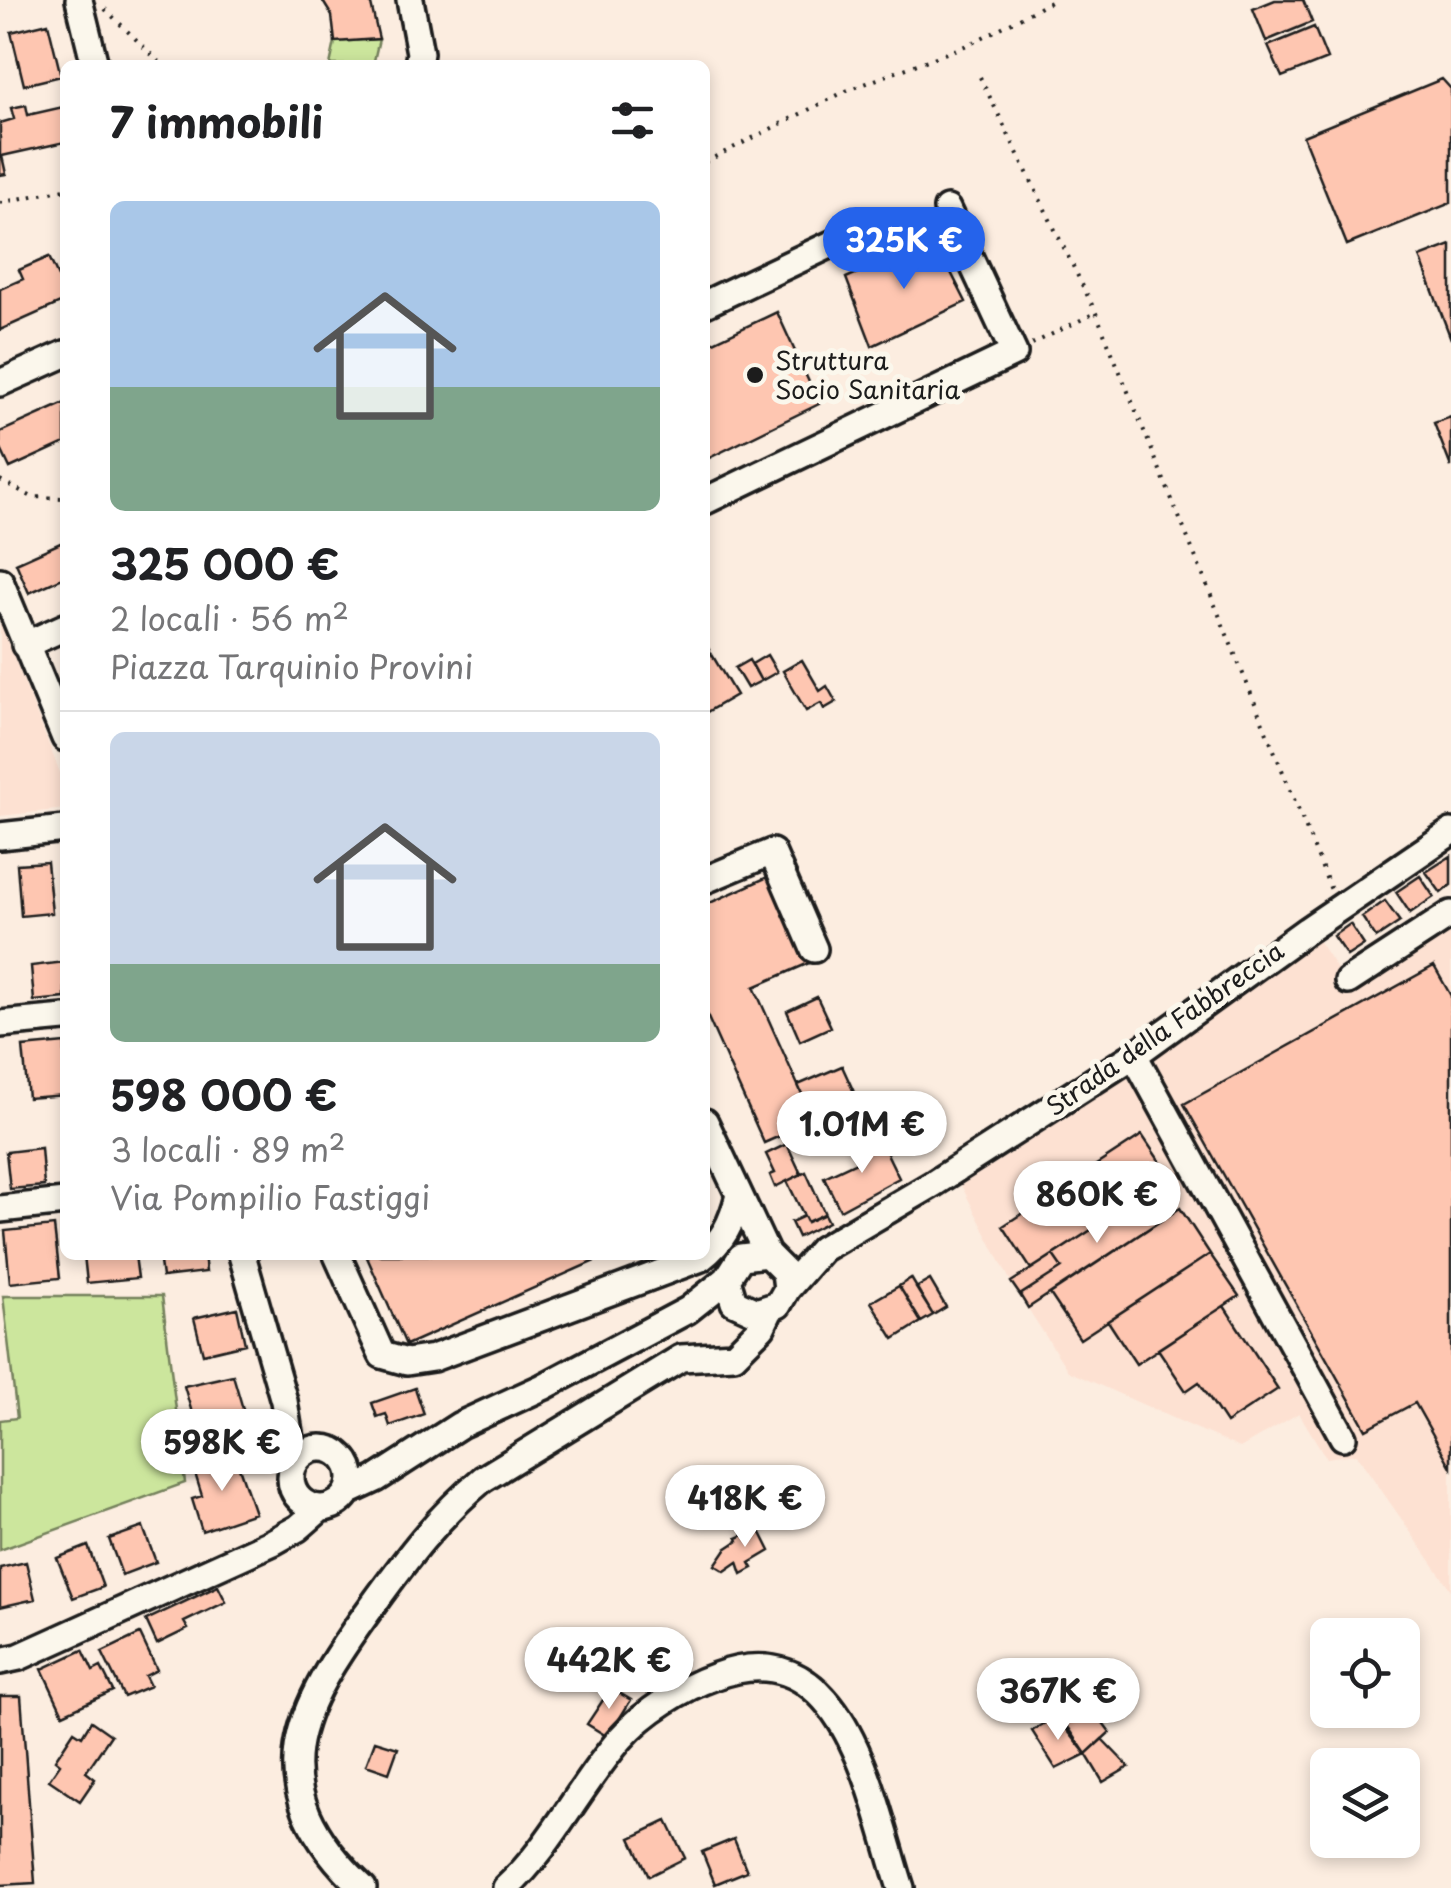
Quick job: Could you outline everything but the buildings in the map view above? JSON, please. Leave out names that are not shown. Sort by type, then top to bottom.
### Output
[{"type":"street","points":[[80,0],[94,60]]},
{"type":"street","points":[[410,0],[419,60]]},
{"type":"street","points":[[710,499],[1014,353],[947,208]]},
{"type":"street","points":[[710,302],[872,226]]},
{"type":"street","points":[[0,383],[60,356]]},
{"type":"street","points":[[0,580],[60,726]]},
{"type":"street","points":[[25,645],[60,629]]},
{"type":"street","points":[[0,836],[60,830]]},
{"type":"street","name":"Strada della Fabbreccia","points":[[744,1348],[787,1288],[822,1249],[1134,1055],[1451,832]]},
{"type":"street","points":[[710,878],[772,852],[814,948]]},
{"type":"street","points":[[1348,981],[1451,914]]},
{"type":"street","points":[[0,1024],[60,1018]]},
{"type":"street","points":[[1134,1055],[1344,1437]]},
{"type":"street","points":[[710,1132],[771,1256],[786,1272],[787,1288]]},
{"type":"street","points":[[710,1252],[720,1244],[731,1224],[740,1195]]},
{"type":"street","points":[[0,1208],[60,1202]]},
{"type":"street","name":"Strada della Fabbreccia","points":[[348,1492],[376,1479],[460,1425],[543,1387],[688,1310],[735,1296],[741,1257],[822,1249]]},
{"type":"street","points":[[243,1260],[284,1401],[293,1476],[304,1503],[322,1508]]},
{"type":"street","points":[[338,1260],[382,1355],[407,1362],[434,1358],[697,1260]]},
{"type":"street","points":[[735,1296],[756,1312],[770,1310]]},
{"type":"street","points":[[363,1888],[336,1862],[306,1808],[298,1782],[300,1725],[326,1670],[422,1537],[483,1479],[681,1358],[734,1355],[744,1348],[735,1296]]},
{"type":"street","points":[[284,1401],[324,1448]]},
{"type":"street","points":[[0,1660],[20,1657],[273,1542],[322,1508],[337,1504],[348,1492],[348,1465],[334,1450],[306,1451],[293,1476],[273,1542]]},
{"type":"street","points":[[348,1465],[391,1466]]},
{"type":"street","points":[[506,1888],[526,1870],[593,1772],[626,1733],[659,1706],[702,1681],[738,1668],[768,1666],[794,1674],[824,1694],[842,1721],[901,1888]]},
{"type":"path","points":[[98,0],[157,60]]},
{"type":"path","points":[[710,159],[846,91],[970,44],[1054,0]]},
{"type":"path","points":[[980,77],[1096,312],[1338,909]]},
{"type":"path","points":[[0,202],[60,189]]},
{"type":"path","points":[[1014,353],[1096,312]]},
{"type":"path","points":[[0,480],[32,497],[60,498]]},
{"type":"shaded area","points":[[0,622],[60,772],[60,810],[0,816]]},
{"type":"shaded area","points":[[1451,925],[1451,1590],[1356,1454],[1326,1458],[1299,1413],[1240,1448],[1068,1371],[1011,1282],[961,1185],[1318,940],[1350,989]]},
{"type":"green space","points":[[379,39],[374,60],[331,60],[335,42]]},
{"type":"green space","points":[[3,1296],[162,1296],[185,1483],[0,1550],[0,1420],[17,1418]]},
{"type":"place","name":"Struttura Socio Sanitaria","points":[[755,375]]}]
